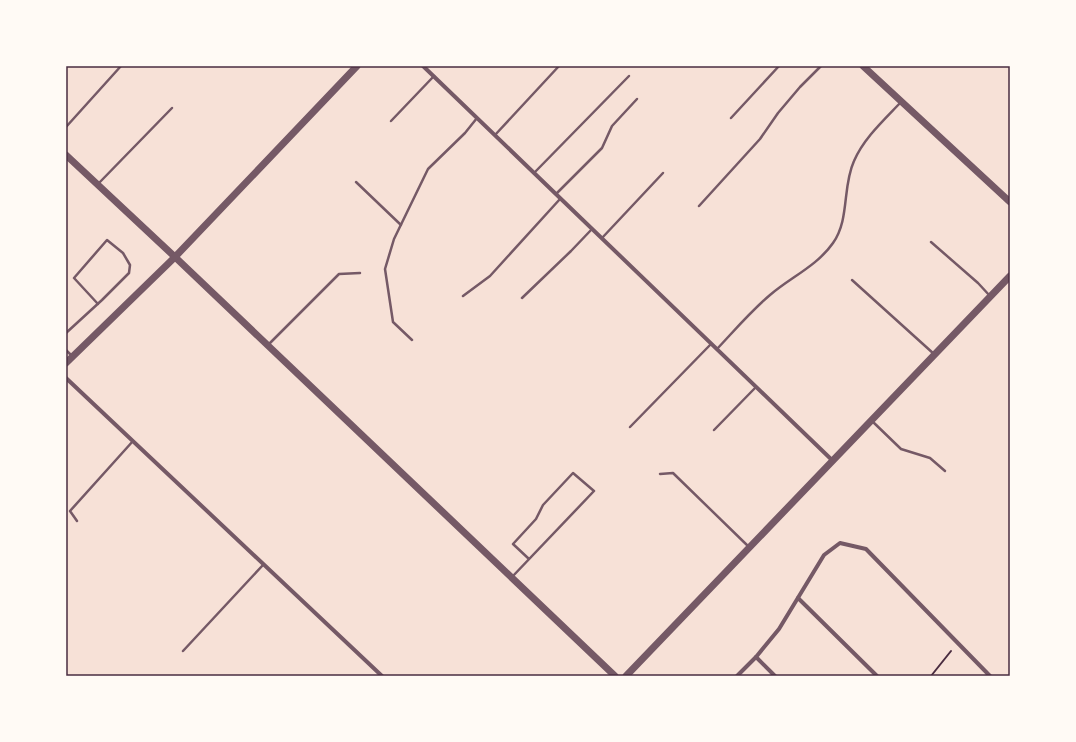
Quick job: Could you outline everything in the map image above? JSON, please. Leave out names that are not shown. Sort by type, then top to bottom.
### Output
[{"type":"street","points":[[66,364],[175,257],[357,66]]},
{"type":"street","points":[[423,66],[833,461]]},
{"type":"street","points":[[863,66],[1010,202]]},
{"type":"street","points":[[66,155],[614,676]]},
{"type":"street","points":[[626,676],[1010,276]]},
{"type":"street","points":[[66,378],[382,676]]},
{"type":"street","points":[[737,676],[756,657],[779,629],[824,555],[840,543],[866,549],[990,676]]},
{"type":"street","points":[[798,598],[877,676]]},
{"type":"street","points":[[756,657],[775,676]]},
{"type":"lane","points":[[66,127],[122,66]]},
{"type":"lane","points":[[495,135],[559,66]]},
{"type":"lane","points":[[731,118],[779,66]]},
{"type":"lane","points":[[698,206],[760,139],[778,113],[821,66]]},
{"type":"lane","points":[[391,121],[434,76]]},
{"type":"lane","points":[[534,173],[629,76]]},
{"type":"lane","points":[[556,194],[602,148],[612,126],[637,99]]},
{"type":"lane","points":[[717,349],[770,295],[806,270],[833,244],[840,232],[844,215],[847,184],[854,161],[867,138],[901,101]]},
{"type":"lane","points":[[98,185],[172,108]]},
{"type":"lane","points":[[412,340],[393,322],[385,270],[394,239],[428,169],[465,133],[477,118]]},
{"type":"lane","points":[[602,238],[663,174]]},
{"type":"lane","points":[[356,182],[401,225]]},
{"type":"lane","points":[[463,296],[490,276],[561,199]]},
{"type":"lane","points":[[522,298],[571,251],[592,228]]},
{"type":"lane","points":[[66,333],[98,304],[129,273],[130,264],[123,253],[107,240],[74,278],[98,304]]},
{"type":"lane","points":[[931,242],[991,296]]},
{"type":"lane","points":[[268,346],[339,274],[360,273]]},
{"type":"lane","points":[[852,280],[935,355]]},
{"type":"lane","points":[[630,427],[712,344]]},
{"type":"lane","points":[[66,350],[73,357]]},
{"type":"lane","points":[[714,430],[756,387]]},
{"type":"lane","points":[[872,420],[901,449],[930,458],[945,471]]},
{"type":"lane","points":[[77,521],[70,511],[133,441]]},
{"type":"lane","points":[[511,578],[594,491],[573,473],[543,505],[536,518],[513,544],[529,559]]},
{"type":"lane","points":[[660,474],[673,473],[750,547]]},
{"type":"lane","points":[[183,651],[264,564]]},
{"type":"path","points":[[931,676],[951,652]]}]
